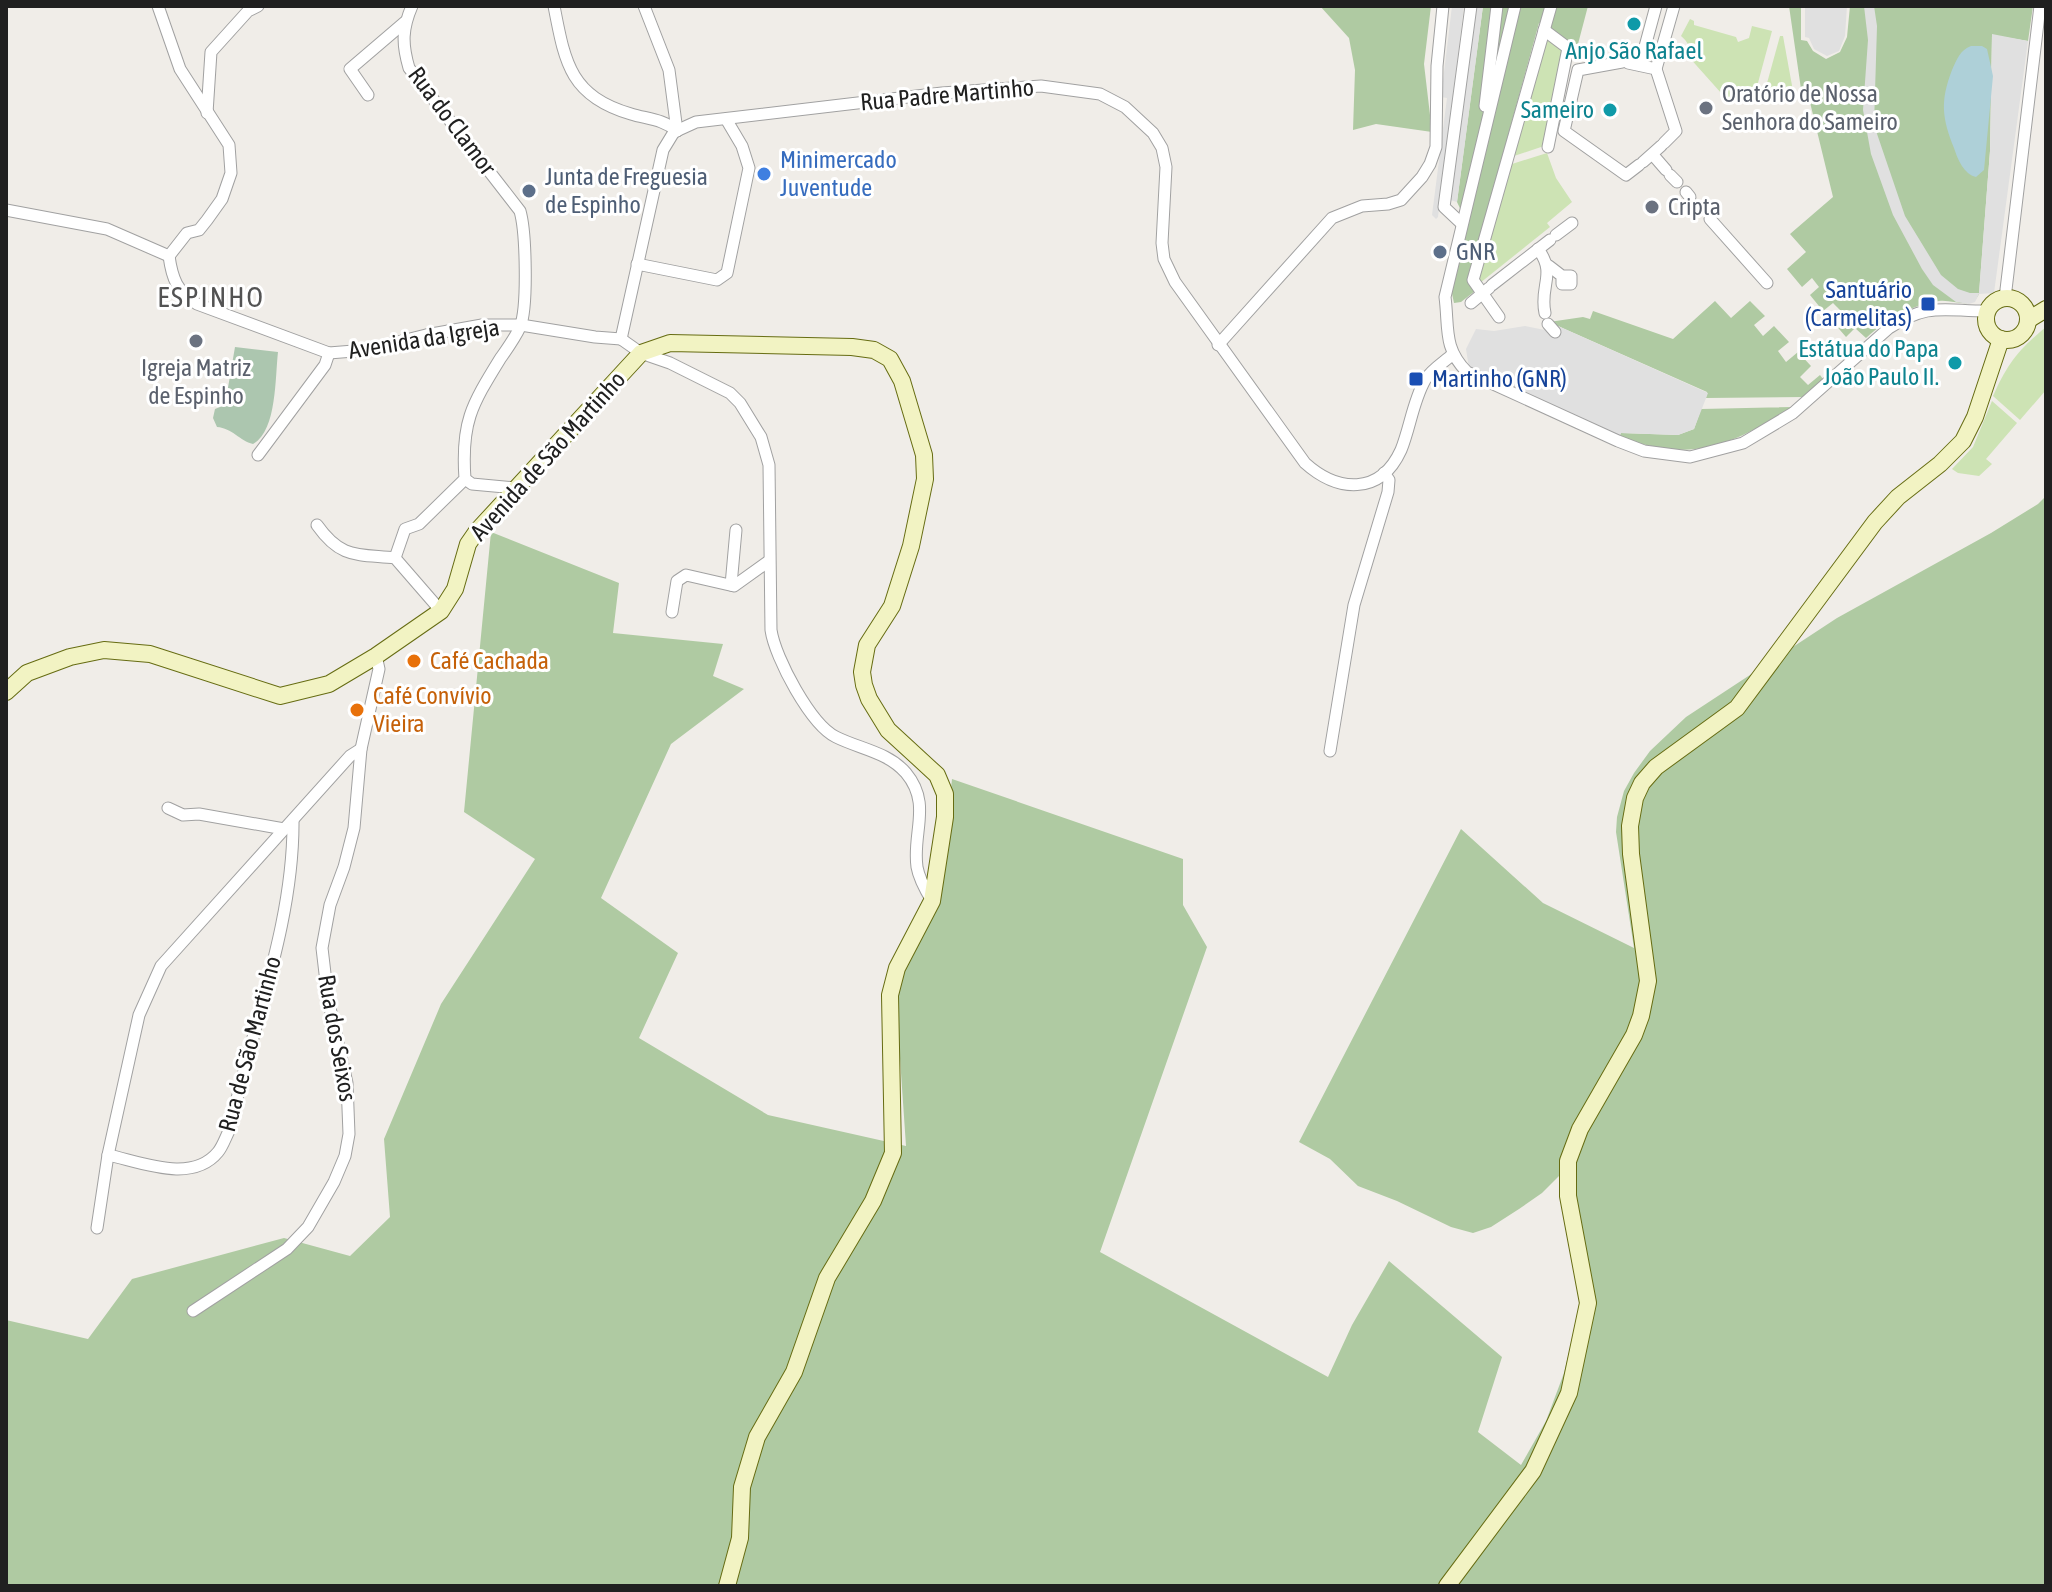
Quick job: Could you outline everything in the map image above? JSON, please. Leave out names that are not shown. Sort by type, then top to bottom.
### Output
[{"type":"main road","points":[[2028,320],[2022,304],[2005,298],[1995,301],[1987,311],[1988,328],[2001,339],[2012,340],[2021,335],[2028,320],[2046,309]]},
{"type":"main road","points":[[1447,1586],[1533,1471],[1569,1393],[1588,1303],[1568,1196],[1568,1161],[1580,1129],[1634,1035],[1648,981],[1631,854],[1630,826],[1635,798],[1642,783],[1656,767],[1737,708],[1875,522],[1898,497],[1940,464],[1963,441],[1975,417],[2001,339]]},
{"type":"main road","points":[[641,353],[670,343],[874,350],[890,359],[902,381],[924,455],[925,479],[901,579],[892,606],[867,645],[862,672],[869,699],[888,730],[937,775],[945,794],[945,817],[932,901],[897,968],[890,995],[893,1153],[873,1201],[827,1278],[794,1372],[757,1437],[742,1487],[740,1538],[727,1586]]},
{"type":"main road","name":"Avenida de São Martinho","points":[[6,692],[27,673],[104,650],[150,654],[280,696],[329,684],[441,611],[455,589],[468,544],[477,531],[641,353]]},
{"type":"street","points":[[6,210],[107,229],[169,256],[187,233],[199,230],[207,220],[222,199],[231,173],[229,145],[180,69],[158,6]]},
{"type":"street","points":[[207,113],[211,52],[248,11],[257,6]]},
{"type":"street","name":"Rua do Clamor","points":[[412,6],[405,22],[402,42],[409,68],[520,211],[524,226],[521,325]]},
{"type":"street","points":[[554,6],[569,67],[593,99],[629,114],[667,123],[677,131]]},
{"type":"street","points":[[644,6],[669,70],[677,131],[663,150],[621,339],[641,353],[714,384],[740,403],[766,450],[769,465],[769,561],[774,648],[780,663],[825,730],[893,762],[906,772],[915,786],[921,801],[917,869],[932,901]]},
{"type":"street","points":[[1218,345],[1332,218],[1362,206],[1401,200],[1422,177],[1436,147],[1437,66],[1443,6]]},
{"type":"street","points":[[1461,223],[1444,207],[1471,6]]},
{"type":"street","points":[[1484,139],[1483,117],[1497,6]]},
{"type":"street","points":[[1515,6],[1445,297],[1448,345],[1452,355],[1467,372],[1644,451],[1690,457],[1743,443],[1793,413],[1889,328],[1907,317],[1933,308],[1987,311]]},
{"type":"street","points":[[1499,317],[1488,288],[1473,280],[1551,6]]},
{"type":"street","points":[[1630,64],[1656,6]]},
{"type":"street","points":[[1656,69],[1630,64],[1578,70],[1564,131],[1626,175],[1676,131],[1656,69],[1674,6]]},
{"type":"street","points":[[2005,298],[2040,6]]},
{"type":"street","points":[[368,95],[350,69],[405,22]]},
{"type":"street","points":[[1544,30],[1568,48],[1548,147]]},
{"type":"street","name":"Rua Padre Martinho","points":[[677,131],[696,122],[942,93],[1041,86],[1100,94],[1125,107],[1153,133],[1162,148],[1166,167],[1164,259],[1175,282],[1218,345],[1305,463],[1317,475],[1350,486],[1362,485],[1384,473]]},
{"type":"street","points":[[637,264],[717,280],[727,273],[749,168],[742,146],[726,119]]},
{"type":"street","points":[[1652,154],[1679,184]]},
{"type":"street","points":[[1710,219],[1767,283]]},
{"type":"street","points":[[1471,303],[1572,223]]},
{"type":"street","points":[[1538,249],[1549,266],[1562,276]]},
{"type":"street","name":"Avenida da Igreja","points":[[169,256],[172,277],[182,295],[197,304],[329,353],[366,350],[482,325],[521,325],[621,339]]},
{"type":"street","points":[[1549,266],[1543,303],[1549,323]]},
{"type":"street","points":[[395,558],[405,529],[419,524],[465,479],[463,446],[474,402],[521,325]]},
{"type":"street","points":[[258,455],[325,365],[329,353]]},
{"type":"street","points":[[1330,751],[1354,605],[1388,492],[1389,480],[1384,473],[1400,451],[1426,378],[1452,355]]},
{"type":"street","points":[[465,479],[472,484],[516,488]]},
{"type":"street","points":[[317,525],[329,541],[347,553],[395,558],[441,611]]},
{"type":"street","points":[[731,585],[736,530]]},
{"type":"street","points":[[672,612],[677,581],[686,575],[734,586],[769,561]]},
{"type":"street","points":[[97,1228],[108,1155],[139,1015],[161,966],[350,756],[361,749],[379,669],[376,656]]},
{"type":"street","name":"Rua dos Seixos","points":[[193,1311],[287,1249],[319,1210],[345,1156],[349,1134],[347,1083],[328,999],[322,948],[330,905],[354,828],[361,749]]},
{"type":"street","points":[[168,808],[183,815],[289,824]]},
{"type":"street","name":"Rua de São Martinho","points":[[108,1155],[174,1170],[202,1165],[218,1152],[230,1129],[275,957],[293,850],[289,824]]},
{"type":"green space","points":[[1320,6],[1431,6],[1424,64],[1432,132],[1376,124],[1353,130],[1355,70],[1349,38]]},
{"type":"green space","points":[[1483,6],[1588,6],[1578,44],[1572,44],[1539,23],[1468,281],[1475,291],[1461,302],[1454,303],[1451,289],[1467,223],[1457,202]]},
{"type":"green space","points":[[1789,6],[1801,6],[1801,40],[1807,41],[1813,51],[1826,59],[1840,52],[1847,37],[1850,6],[2033,6],[2028,41],[1992,35],[1990,151],[1979,294],[1976,299],[1967,303],[1928,303],[1900,314],[1866,338],[1855,328],[1846,337],[1833,322],[1842,312],[1833,303],[1823,311],[1810,295],[1819,287],[1812,278],[1802,287],[1787,269],[1806,252],[1790,234],[1833,197],[1807,90],[1801,89]]},
{"type":"green space","points":[[1690,19],[1694,25],[1736,37],[1738,42],[1749,38],[1752,26],[1772,31],[1752,105],[1740,101],[1730,103],[1688,56],[1688,45],[1681,36]]},
{"type":"green space","points":[[1780,36],[1783,36],[1793,91],[1764,94]]},
{"type":"green space","points":[[1546,38],[1565,52],[1547,145],[1514,156]]},
{"type":"green space","points":[[1547,153],[1556,178],[1572,202],[1547,223],[1550,227],[1480,283],[1512,164]]},
{"type":"green space","points":[[1715,301],[1731,318],[1750,301],[1765,316],[1754,325],[1763,336],[1774,326],[1789,342],[1778,351],[1786,362],[1798,352],[1811,366],[1800,377],[1808,385],[1820,375],[1823,379],[1805,397],[1706,398],[1707,392],[1558,326],[1556,330],[1549,322],[1583,317],[1590,319],[1593,311],[1673,339]]},
{"type":"green space","points":[[2046,327],[2046,390],[2020,420],[1993,396],[2015,358]]},
{"type":"green space","points":[[235,347],[278,352],[271,416],[267,428],[253,444],[217,427],[213,418],[215,409],[225,405]]},
{"type":"green space","points":[[1992,401],[2017,423],[1986,459],[1992,464],[1979,476],[1958,473],[1952,469],[1973,447]]},
{"type":"green space","points":[[1795,407],[1750,432],[1711,446],[1670,449],[1619,437],[1621,433],[1678,435],[1694,429],[1701,409]]},
{"type":"green space","points":[[2046,496],[2046,1586],[6,1586],[6,1320],[88,1339],[132,1279],[284,1238],[350,1256],[390,1217],[384,1139],[441,1004],[535,859],[464,812],[491,532],[619,583],[613,633],[723,644],[713,676],[744,689],[671,744],[601,898],[678,953],[639,1038],[768,1115],[906,1146],[896,1000],[898,985],[940,887],[952,779],[1183,859],[1183,905],[1207,947],[1100,1252],[1328,1377],[1352,1325],[1389,1261],[1502,1357],[1478,1432],[1521,1465],[1546,1421],[1564,1373],[1580,1307],[1560,1175],[1519,1209],[1491,1227],[1473,1233],[1451,1227],[1358,1186],[1330,1159],[1299,1142],[1461,829],[1543,903],[1634,948],[1616,832],[1617,817],[1624,791],[1650,751],[1686,717],[1837,618],[1991,533]]},
{"type":"shaded area","points":[[1452,6],[1464,6],[1436,219],[1432,215],[1447,98],[1441,97]]},
{"type":"shaded area","points":[[1476,6],[1483,6],[1457,202],[1450,200]]},
{"type":"shaded area","points":[[1805,6],[1847,6],[1845,36],[1839,51],[1827,56],[1814,49],[1809,38],[1805,37]]},
{"type":"shaded area","points":[[1864,6],[1874,6],[1877,26],[1874,125],[1905,216],[1941,275],[1958,289],[1970,293],[1979,293],[1990,151],[1992,34],[2028,41],[1994,293],[1979,294],[1975,302],[1956,302],[1933,285],[1893,215],[1871,154],[1863,110],[1868,40]]},
{"type":"shaded area","points":[[1525,326],[1555,332],[1558,326],[1708,393],[1694,429],[1678,435],[1621,433],[1619,437],[1469,368],[1466,349],[1476,329],[1494,331]]},
{"type":"water","points":[[1971,46],[1987,49],[1993,76],[1984,170],[1976,177],[1968,173],[1960,162],[1947,128],[1944,109],[1952,70],[1961,52]]},
{"type":"place","name":"Anjo São Rafael","points":[[1634,24]]},
{"type":"place","name":"Oratório de Nossa Senhora do Sameiro","points":[[1706,108]]},
{"type":"place","name":"Sameiro","points":[[1610,110]]},
{"type":"place","name":"Minimercado Juventude","points":[[764,174]]},
{"type":"place","name":"Junta de Freguesia de Espinho","points":[[529,191]]},
{"type":"place","name":"Cripta","points":[[1652,207]]},
{"type":"place","name":"GNR","points":[[1440,252]]},
{"type":"place","name":"Santuário (Carmelitas)","points":[[1928,304]]},
{"type":"place","name":"Igreja Matriz de Espinho","points":[[196,341]]},
{"type":"place","name":"Estátua do Papa João Paulo II.","points":[[1955,363]]},
{"type":"place","name":"Martinho (GNR)","points":[[1416,379]]},
{"type":"place","name":"Café Cachada","points":[[414,661]]},
{"type":"place","name":"Café Convívio Vieira","points":[[357,710]]},
{"type":"district","name":"ESPINHO","points":[[211,297]]}]
